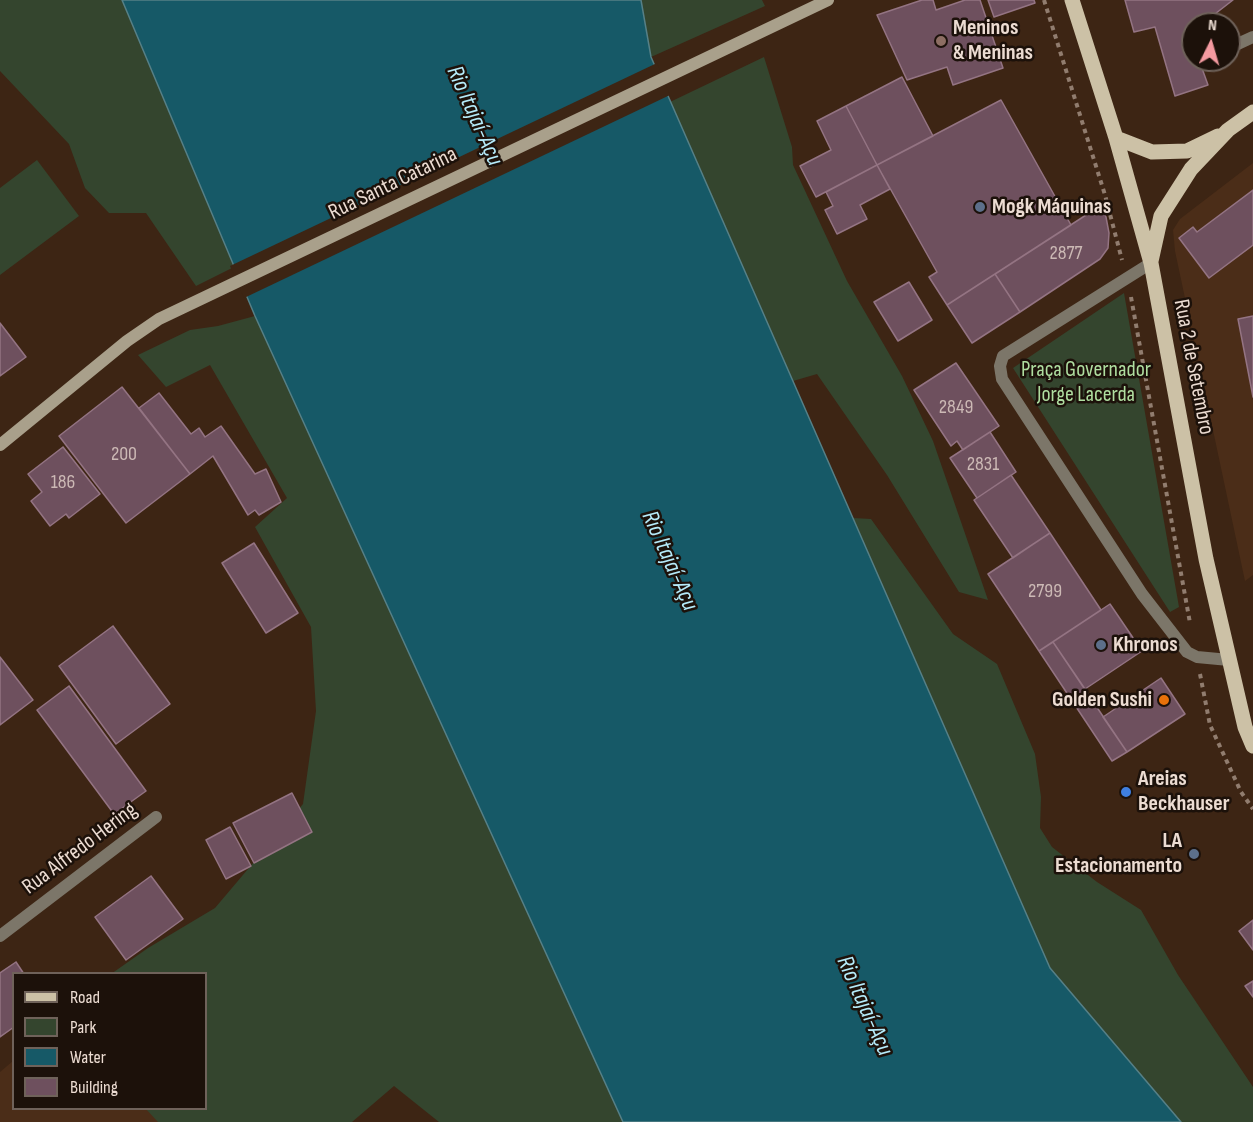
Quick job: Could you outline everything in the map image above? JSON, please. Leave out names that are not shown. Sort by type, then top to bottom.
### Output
[{"type":"main road","name":"Rua Santa Catarina","points":[[0,445],[127,341],[159,319],[828,0]]},
{"type":"main road","name":"Rua 2 de Setembro","points":[[1072,0],[1116,138],[1151,263],[1206,559],[1245,727],[1253,746]]},
{"type":"main road","points":[[1116,138],[1152,153],[1186,151],[1228,130],[1253,112]]},
{"type":"main road","points":[[1151,263],[1161,216],[1191,169],[1228,130]]},
{"type":"street","points":[[1151,263],[1003,356],[1000,366],[1002,379],[1142,594],[1187,652],[1197,657],[1229,660]]},
{"type":"street","name":"Rua Alfredo Hering","points":[[0,936],[156,817]]},
{"type":"path","points":[[1181,574],[1210,725],[1241,792],[1253,809]]},
{"type":"shaded area","points":[[1253,163],[1253,575],[1245,581],[1175,251],[1173,230],[1180,219]]},
{"type":"shaded area","points":[[12,1062],[12,1110],[178,1110],[184,1122],[0,1122],[0,1072]]},
{"type":"green space","points":[[0,0],[122,0],[234,267],[196,286],[146,213],[109,213],[85,188],[69,144],[0,71]]},
{"type":"green space","points":[[641,0],[762,0],[765,6],[651,57]]},
{"type":"green space","points":[[764,57],[792,147],[793,165],[847,281],[902,376],[933,441],[988,600],[959,592],[887,475],[817,374],[793,381],[670,102]]},
{"type":"green space","points":[[37,160],[79,216],[0,275],[0,188]]},
{"type":"green space","name":"Praça Governador Jorge Lacerda","points":[[1124,293],[1179,607],[1170,612],[1013,368]]},
{"type":"green space","points":[[255,316],[623,1122],[439,1122],[394,1086],[352,1122],[158,1122],[147,1110],[207,1110],[207,972],[114,972],[148,948],[215,908],[303,804],[316,711],[311,627],[255,527],[287,498],[210,365],[166,387],[138,355],[190,330],[218,326]]},
{"type":"green space","points":[[853,518],[871,519],[953,634],[997,664],[1035,754],[1041,797],[1040,828],[1052,847],[1097,882],[1141,910],[1178,975],[1253,1087],[1253,1122],[1181,1122],[1050,968]]},
{"type":"water","name":"Rio Itajaí-Açu","points":[[122,0],[641,0],[651,57],[1050,968],[1181,1122],[623,1122],[255,316]]},
{"type":"pier","points":[[657,63],[670,95],[244,298],[230,266]]},
{"type":"building","name":"Meninos & Meninas","points":[[922,0],[933,0],[936,10],[965,0],[980,0],[1003,68],[953,85],[947,67],[907,80],[877,15]]},
{"type":"building","points":[[988,0],[1034,0],[1035,3],[994,17]]},
{"type":"building","points":[[1125,0],[1233,0],[1218,12],[1181,12],[1181,72],[1203,72],[1208,85],[1175,96],[1155,27],[1134,32]]},
{"type":"building","points":[[902,77],[933,136],[877,165],[846,106]]},
{"type":"building","name":"Mogk Máquinas","points":[[1001,100],[1071,225],[947,305],[929,277],[937,272],[877,165]]},
{"type":"building","points":[[846,106],[877,165],[816,197],[800,166],[831,150],[817,121]]},
{"type":"building","points":[[877,165],[890,189],[860,205],[867,219],[837,234],[825,210],[833,206],[826,192]]},
{"type":"building","points":[[1253,190],[1253,245],[1209,278],[1179,238],[1193,227],[1197,232]]},
{"type":"building","points":[[1100,206],[1106,217],[1109,233],[1108,248],[1100,259],[1020,312],[995,274]]},
{"type":"building","points":[[995,274],[1020,312],[972,343],[947,305]]},
{"type":"building","points":[[909,282],[932,320],[898,341],[874,302]]},
{"type":"building","points":[[1253,316],[1253,397],[1238,319]]},
{"type":"building","points":[[0,323],[26,357],[0,376]]},
{"type":"building","points":[[956,363],[999,426],[963,450],[957,441],[951,446],[914,390]]},
{"type":"building","points":[[122,387],[190,474],[126,523],[59,436]]},
{"type":"building","points":[[159,393],[191,434],[199,428],[205,437],[221,426],[255,474],[266,469],[281,502],[259,515],[255,510],[248,515],[213,456],[190,474],[139,408]]},
{"type":"building","points":[[990,432],[1016,472],[977,498],[950,458]]},
{"type":"building","points":[[63,447],[100,494],[69,518],[66,514],[50,526],[31,501],[42,492],[28,474]]},
{"type":"building","points":[[1011,475],[1050,533],[1013,558],[974,500]]},
{"type":"building","points":[[1050,533],[1101,610],[1039,651],[988,574]]},
{"type":"building","points":[[254,543],[298,613],[266,633],[222,563]]},
{"type":"building","points":[[1110,604],[1142,651],[1085,689],[1053,642]]},
{"type":"building","points":[[113,626],[170,704],[116,744],[59,666]]},
{"type":"building","points":[[1053,642],[1127,752],[1112,761],[1039,651]]},
{"type":"building","points":[[0,657],[33,700],[0,725]]},
{"type":"building","points":[[1161,678],[1185,714],[1127,752],[1103,717]]},
{"type":"building","points":[[69,686],[146,791],[114,814],[37,710]]},
{"type":"building","points":[[292,793],[312,832],[254,863],[233,823]]},
{"type":"building","points":[[230,827],[251,866],[226,879],[206,840]]},
{"type":"building","points":[[151,876],[183,919],[126,960],[95,917]]},
{"type":"building","points":[[1253,920],[1253,950],[1239,931]]},
{"type":"building","points":[[16,962],[23,972],[12,972],[12,1028],[0,1037],[0,973]]},
{"type":"building","points":[[1253,981],[1253,997],[1245,986]]},
{"type":"place","name":"Meninos & Meninas","points":[[941,41]]},
{"type":"place","name":"Mogk Máquinas","points":[[980,207]]},
{"type":"place","name":"Khronos","points":[[1101,645]]},
{"type":"place","name":"Golden Sushi","points":[[1164,700]]},
{"type":"place","name":"Areias Beckhauser","points":[[1126,792]]},
{"type":"place","name":"LA Estacionamento","points":[[1194,854]]}]
